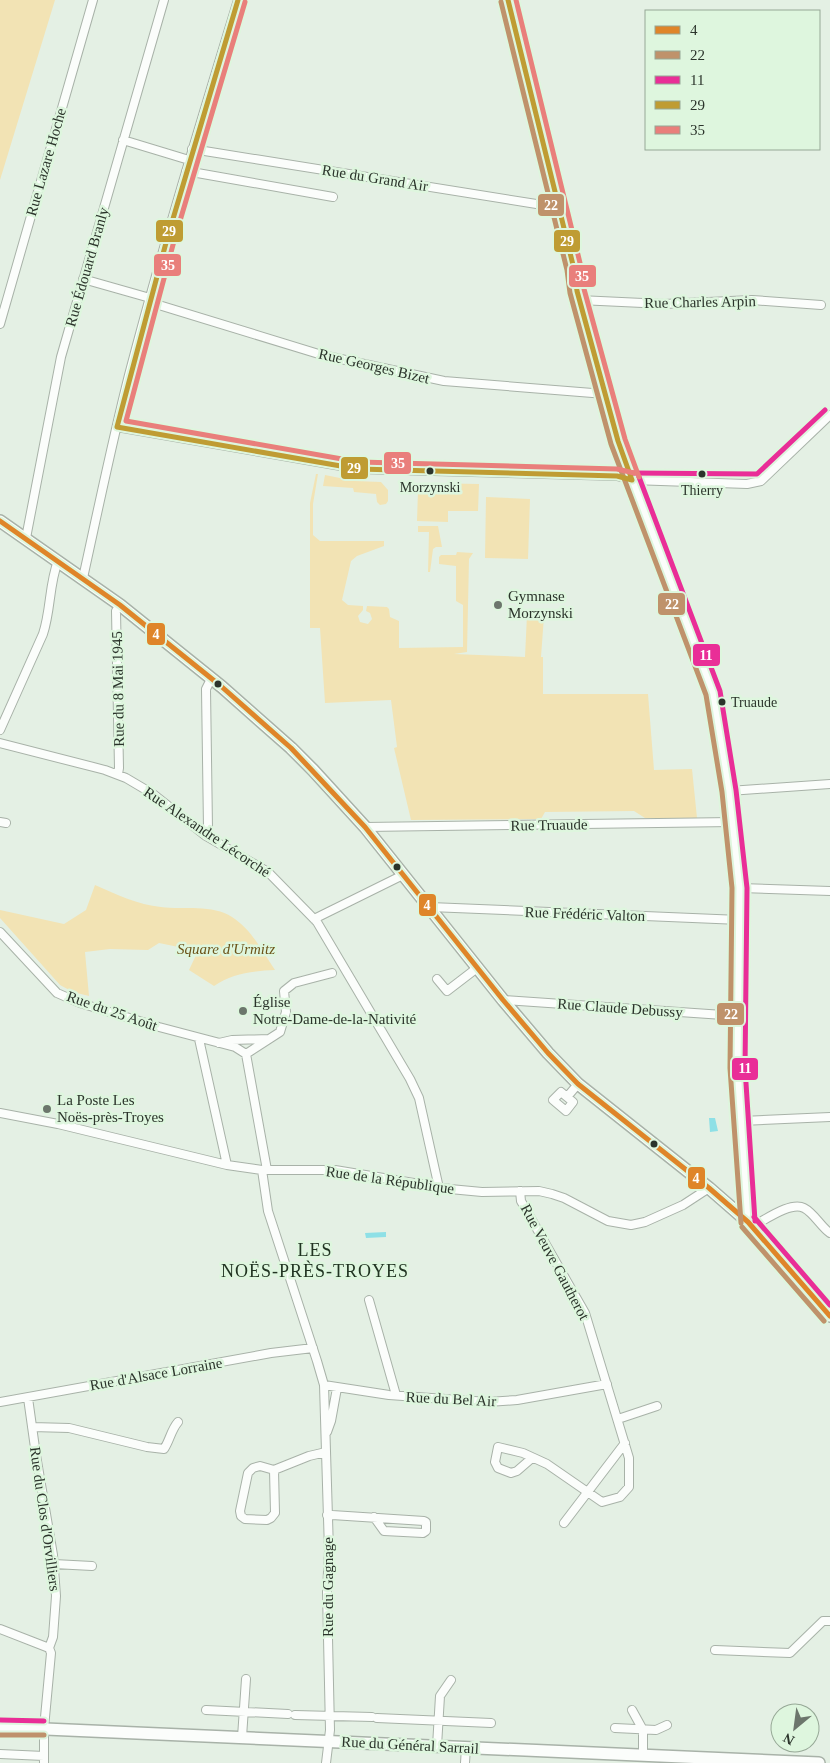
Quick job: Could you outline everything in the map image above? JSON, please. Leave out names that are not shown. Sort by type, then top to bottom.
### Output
[{"type":"street","name":"Rue Lazare Hoche","points":[[0,324],[93,0]]},
{"type":"street","name":"Rue Édouard Branly","points":[[26,538],[61,357],[164,0]]},
{"type":"street","points":[[83,578],[117,427],[149,300],[192,149],[238,0]]},
{"type":"street","points":[[508,0],[574,269],[579,300],[618,441],[713,693],[730,791],[740,888],[737,1068],[751,1224]]},
{"type":"street","points":[[123,140],[189,160]]},
{"type":"street","name":"Rue du Grand Air","points":[[192,149],[540,204],[558,205]]},
{"type":"street","points":[[186,170],[333,196]]},
{"type":"street","name":"Rue Georges Bizet","points":[[83,279],[322,355],[444,381],[606,394]]},
{"type":"street","name":"Rue Charles Arpin","points":[[579,300],[664,304],[752,300],[821,305]]},
{"type":"street","points":[[117,427],[358,470],[617,476],[632,480],[754,483],[761,481],[830,415]]},
{"type":"street","points":[[0,521],[120,605],[211,679],[296,753],[365,827],[537,1042],[578,1084],[709,1188],[751,1224],[830,1316]]},
{"type":"street","points":[[0,730],[44,634],[54,571],[58,560]]},
{"type":"street","name":"Rue du 8 Mai 1945","points":[[118,774],[116,611],[120,605]]},
{"type":"street","points":[[206,836],[208,828],[206,689],[211,679]]},
{"type":"street","name":"Rue Alexandre Lécorché","points":[[0,743],[118,774],[153,794],[206,836],[268,872],[314,919],[410,1080],[419,1098],[439,1188]]},
{"type":"street","points":[[730,791],[830,784]]},
{"type":"street","name":"Rue Truaude","points":[[365,827],[734,822]]},
{"type":"street","points":[[314,919],[403,875]]},
{"type":"street","points":[[740,888],[830,891]]},
{"type":"street","name":"Rue Frédéric Valton","points":[[430,907],[740,920]]},
{"type":"street","name":"Rue du 25 Août","points":[[0,932],[57,993],[80,1003],[243,1052]]},
{"type":"street","points":[[437,979],[448,991],[477,968]]},
{"type":"street","points":[[243,1052],[271,1039],[280,1032],[286,1012],[284,991],[294,983],[332,974]]},
{"type":"street","name":"Rue Claude Debussy","points":[[502,1000],[738,1016]]},
{"type":"street","points":[[200,1039],[227,1165]]},
{"type":"street","points":[[243,1052],[246,1039]]},
{"type":"street","points":[[217,1044],[232,1040],[271,1039]]},
{"type":"street","name":"Rue du Gagnage","points":[[243,1052],[265,1170],[268,1211],[324,1385],[329,1551],[327,1592],[330,1741],[326,1763]]},
{"type":"street","points":[[567,1097],[578,1084]]},
{"type":"street","name":"Rue de la République","points":[[0,1113],[58,1124],[227,1165],[265,1170],[335,1170],[439,1188],[482,1192],[539,1191],[552,1194],[608,1221],[631,1225],[645,1222],[683,1205],[709,1188]]},
{"type":"street","points":[[742,1121],[830,1117]]},
{"type":"street","name":"Rue Veuve Gautherot","points":[[520,1191],[521,1201],[585,1313],[629,1458],[629,1487],[620,1497],[602,1502],[547,1464],[522,1453],[498,1447],[495,1462],[498,1468],[511,1473],[517,1471],[532,1458]]},
{"type":"street","points":[[751,1224],[785,1209],[797,1207],[804,1208],[830,1233]]},
{"type":"street","points":[[369,1300],[396,1396]]},
{"type":"street","name":"Rue d'Alsace Lorraine","points":[[0,1402],[270,1353],[313,1348]]},
{"type":"street","name":"Rue du Bel Air","points":[[324,1385],[396,1396],[488,1402],[517,1400],[607,1384]]},
{"type":"street","name":"Rue du Gagnage","points":[[326,1434],[331,1421],[336,1388]]},
{"type":"street","name":"Rue du Clos d'Orvilliers","points":[[28,1398],[54,1564],[56,1596],[44,1728],[44,1760]]},
{"type":"street","points":[[618,1419],[657,1406]]},
{"type":"street","points":[[32,1427],[69,1428],[147,1447],[164,1448],[169,1441],[172,1428],[178,1422]]},
{"type":"street","points":[[564,1523],[625,1443]]},
{"type":"street","points":[[274,1470],[275,1513],[267,1520],[245,1519],[241,1516],[240,1511],[248,1473],[253,1468],[260,1466],[274,1470],[309,1456],[326,1452]]},
{"type":"street","points":[[328,1514],[374,1517],[424,1521],[426,1522],[426,1531],[423,1533],[384,1531],[374,1517]]},
{"type":"street","points":[[54,1564],[92,1566]]},
{"type":"street","points":[[715,1650],[790,1653],[823,1621],[830,1621]]},
{"type":"street","points":[[0,1629],[50,1648]]},
{"type":"street","points":[[242,1737],[246,1678]]},
{"type":"street","points":[[437,1746],[440,1696],[451,1680]]},
{"type":"street","points":[[206,1710],[491,1723]]},
{"type":"street","points":[[632,1710],[643,1730],[643,1755]]},
{"type":"street","points":[[616,1728],[656,1730],[667,1725]]},
{"type":"street","name":"Rue du Général Sarrail","points":[[0,1727],[819,1763]]},
{"type":"street","points":[[465,1763],[466,1748]]},
{"type":"street","points":[[0,1754],[44,1760]]},
{"type":"green space","points":[[0,0],[55,0],[0,180]]},
{"type":"green space","points":[[316,474],[318,474],[313,504],[313,535],[320,541],[384,541],[384,546],[357,556],[351,561],[342,600],[348,605],[363,606],[363,610],[358,616],[360,622],[368,624],[372,619],[370,613],[366,611],[367,606],[387,607],[390,617],[399,621],[399,648],[463,647],[463,605],[456,601],[456,566],[439,564],[439,557],[441,555],[456,555],[457,552],[473,553],[469,559],[467,652],[454,654],[525,657],[527,615],[544,616],[541,657],[543,657],[543,694],[648,694],[654,770],[692,769],[697,818],[645,818],[634,811],[545,812],[541,819],[411,820],[394,748],[397,747],[391,700],[325,703],[320,628],[310,628],[310,503]]},
{"type":"green space","points":[[325,475],[355,481],[381,482],[388,490],[388,501],[386,504],[380,505],[377,502],[376,494],[354,492],[353,488],[323,486]]},
{"type":"green space","points":[[428,483],[479,484],[478,511],[448,511],[448,522],[417,521],[418,491],[425,489]]},
{"type":"green space","points":[[486,497],[530,499],[528,559],[485,558]]},
{"type":"green space","points":[[418,526],[438,526],[442,547],[433,549],[430,572],[428,572],[429,532],[418,532]]},
{"type":"green space","name":"Square d'Urmitz","points":[[95,885],[127,899],[152,906],[207,909],[224,913],[245,928],[275,970],[236,975],[214,986],[189,970],[198,951],[159,943],[148,950],[110,949],[85,952],[89,996],[73,992],[60,985],[0,918],[0,910],[64,924],[86,910]]},
{"type":"water","points":[[709,1118],[715,1118],[718,1131],[710,1132]]},
{"type":"water","points":[[386,1232],[386,1237],[366,1238],[365,1233]]},
{"type":"transit line","name":"29","points":[[238,0],[167,239],[117,427],[358,469],[617,476],[632,480]]},
{"type":"transit line","name":"29","points":[[508,0],[574,269],[577,291],[618,441],[632,480]]},
{"type":"transit line","name":"35","points":[[516,0],[581,267],[584,289],[625,439],[639,477]]},
{"type":"transit line","name":"35","points":[[245,2],[174,241],[126,421],[359,462],[617,469],[634,473]]},
{"type":"transit line","name":"22","points":[[501,2],[567,270],[570,293],[611,444],[706,695],[722,792],[732,888],[730,1068],[741,1223]]},
{"type":"transit line","name":"11","points":[[632,473],[757,474],[825,410]]},
{"type":"transit line","name":"11","points":[[639,477],[720,691],[736,790],[747,888],[745,1068],[755,1221]]},
{"type":"transit line","name":"4","points":[[0,521],[120,605],[222,687],[291,748],[365,827],[503,1000],[548,1053],[578,1084],[709,1188],[748,1222],[830,1316]]},
{"type":"transit line","name":"11","points":[[754,1217],[830,1305]]},
{"type":"transit line","name":"22","points":[[742,1227],[824,1321]]},
{"type":"transit line","name":"11","points":[[0,1720],[44,1721]]},
{"type":"transit line","name":"22","points":[[0,1735],[44,1735]]},
{"type":"place","name":"Morzynski","points":[[430,471]]},
{"type":"place","name":"Thierry","points":[[702,474]]},
{"type":"place","name":"Gymnase Morzynski","points":[[498,605]]},
{"type":"place","name":"Truaude","points":[[722,702]]},
{"type":"place","name":"Église Notre-Dame-de-la-Nativité","points":[[243,1011]]},
{"type":"place","name":"La Poste Les Noës-près-Troyes","points":[[47,1109]]},
{"type":"district","name":"LES NOËS-PRÈS-TROYES","points":[[315,1260]]}]
